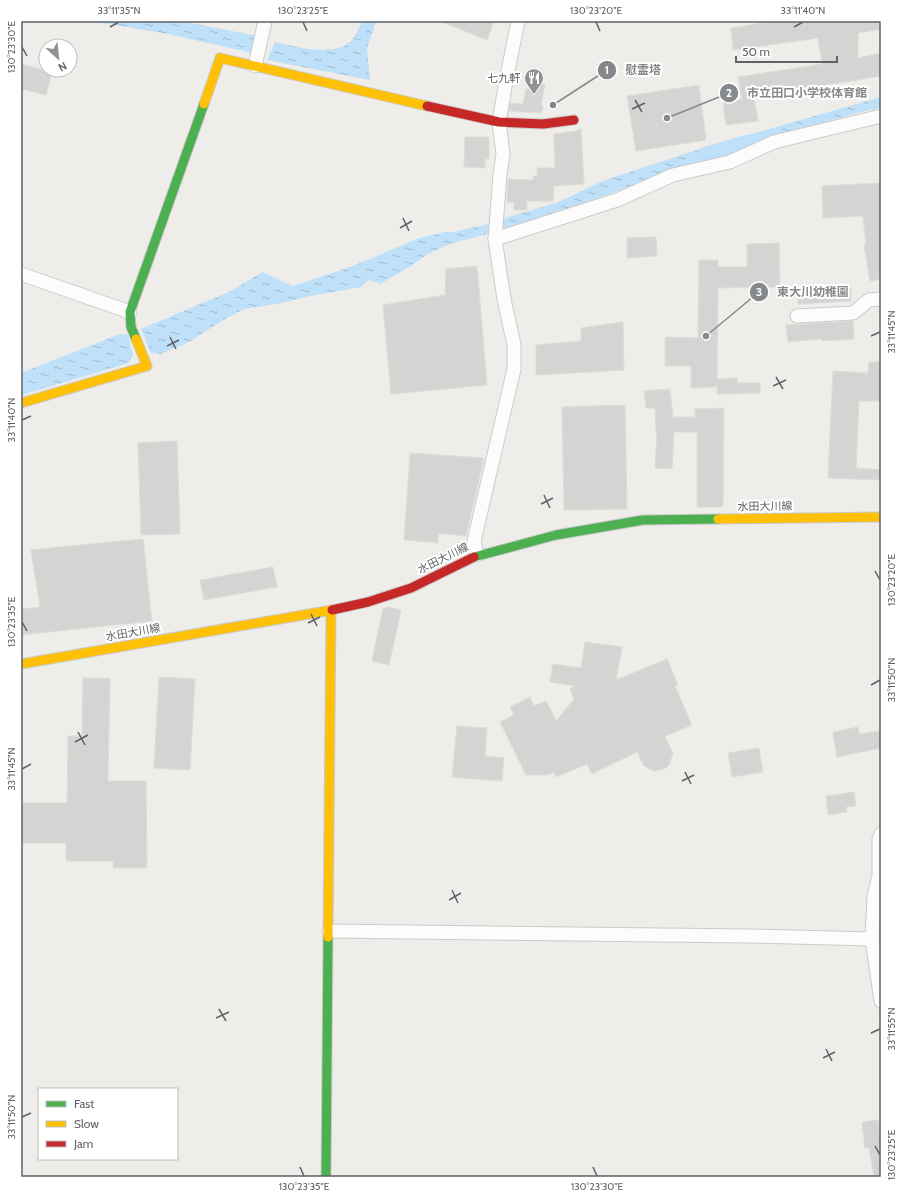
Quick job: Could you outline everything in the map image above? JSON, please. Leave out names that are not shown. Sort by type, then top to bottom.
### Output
[{"type":"street","points":[[255,66],[265,21]]},
{"type":"street","points":[[477,555],[474,541],[514,369],[514,345],[504,299],[495,238],[503,154],[499,122],[518,21]]},
{"type":"street","points":[[21,403],[147,366],[131,327],[130,312],[220,58],[499,122],[543,124],[574,120]]},
{"type":"street","points":[[495,238],[617,200],[673,175],[730,162],[774,142],[881,116]]},
{"type":"street","points":[[21,274],[130,312]]},
{"type":"street","points":[[797,316],[853,313],[869,300],[881,299]]},
{"type":"street","name":"水田大川線","points":[[21,664],[331,610],[368,602],[411,588],[477,555],[556,535],[643,520],[881,517]]},
{"type":"street","points":[[326,1177],[331,610]]},
{"type":"street","points":[[881,834],[879,838],[879,875],[874,896],[872,939],[881,1001]]},
{"type":"street","points":[[329,931],[872,939]]},
{"type":"water","points":[[91,21],[174,21],[257,36],[253,53],[168,34]]},
{"type":"water","points":[[363,21],[376,21],[367,49],[370,80],[267,60],[275,42],[315,50],[336,49],[352,40]]},
{"type":"water","points":[[881,97],[881,107],[787,133],[731,153],[727,141]]},
{"type":"water","points":[[721,142],[723,155],[507,229],[502,226],[502,219],[556,203],[605,180]]},
{"type":"water","points":[[492,223],[491,233],[449,244],[426,255],[411,266],[380,284],[369,280],[361,287],[244,309],[225,319],[189,342],[161,354],[151,353],[141,329],[231,291],[262,272],[293,286],[353,266],[419,238]]},
{"type":"water","points":[[120,334],[128,335],[133,355],[129,363],[21,395],[21,373]]},
{"type":"building","points":[[440,21],[494,21],[487,40]]},
{"type":"building","points":[[776,21],[881,21],[881,29],[858,33],[858,58],[881,53],[881,76],[754,97],[758,121],[726,125],[723,103],[742,99],[738,77],[822,64],[818,38],[733,50],[731,28]]},
{"type":"building","points":[[21,64],[38,68],[38,78],[50,78],[46,95],[21,89]]},
{"type":"building","points":[[530,82],[545,84],[541,106],[543,106],[542,113],[509,111],[510,103],[523,104],[526,89],[529,89]]},
{"type":"building","points":[[699,85],[706,140],[636,151],[627,96]]},
{"type":"building","points":[[581,129],[584,184],[554,186],[553,201],[527,201],[527,210],[514,210],[514,202],[507,202],[508,179],[533,180],[533,176],[537,176],[537,168],[555,168],[554,134]]},
{"type":"building","points":[[465,137],[489,137],[489,159],[485,159],[485,168],[464,167]]},
{"type":"building","points":[[881,183],[881,279],[870,281],[864,245],[866,245],[863,216],[823,218],[822,186]]},
{"type":"building","points":[[656,237],[657,256],[627,258],[627,238]]},
{"type":"building","points":[[779,243],[780,287],[718,288],[717,379],[737,378],[737,383],[760,383],[760,393],[717,394],[717,382],[716,387],[691,388],[691,366],[665,366],[665,337],[698,338],[699,260],[718,260],[718,267],[747,267],[747,244]]},
{"type":"building","points":[[477,266],[487,385],[391,394],[383,305],[445,295],[446,269]]},
{"type":"building","points":[[851,288],[851,301],[798,304],[798,289]]},
{"type":"building","points":[[853,321],[854,339],[822,341],[822,339],[788,342],[786,325]]},
{"type":"building","points":[[623,322],[624,370],[536,375],[536,345],[581,341],[581,328]]},
{"type":"building","points":[[869,362],[881,362],[881,401],[859,401],[856,468],[881,470],[881,480],[828,478],[833,371],[868,373]]},
{"type":"building","points":[[670,389],[673,417],[695,417],[695,409],[724,408],[723,507],[697,507],[697,432],[674,432],[672,469],[655,468],[657,433],[655,408],[646,408],[644,391]]},
{"type":"building","points":[[625,405],[627,509],[564,510],[562,407]]},
{"type":"building","points":[[177,441],[180,534],[141,535],[138,443]]},
{"type":"building","points":[[410,453],[484,458],[466,536],[438,533],[438,543],[404,540]]},
{"type":"building","points":[[143,539],[152,621],[21,635],[21,609],[40,607],[31,550]]},
{"type":"building","points":[[273,567],[277,587],[204,600],[200,580]]},
{"type":"building","points":[[388,607],[401,610],[389,665],[372,661],[383,609]]},
{"type":"building","points":[[585,642],[622,647],[616,680],[667,659],[678,685],[675,686],[692,725],[665,736],[673,754],[669,765],[664,769],[654,771],[644,766],[637,752],[592,774],[587,764],[556,777],[554,772],[547,775],[526,775],[500,722],[514,715],[510,707],[530,697],[534,706],[546,701],[556,721],[574,699],[570,689],[576,686],[550,682],[553,664],[581,668]]},
{"type":"building","points":[[159,677],[195,679],[190,770],[154,768]]},
{"type":"building","points":[[83,678],[110,678],[108,781],[146,781],[147,868],[113,868],[113,861],[66,861],[66,843],[22,843],[22,803],[67,803],[68,736],[82,736]]},
{"type":"building","points":[[457,726],[487,728],[485,756],[504,758],[502,781],[452,777]]},
{"type":"building","points":[[858,727],[859,734],[881,731],[881,748],[837,757],[833,732]]},
{"type":"building","points":[[759,748],[763,772],[732,777],[728,753]]},
{"type":"building","points":[[854,792],[856,806],[846,807],[847,812],[828,815],[826,796]]},
{"type":"building","points":[[878,1120],[881,1144],[881,1177],[874,1177],[869,1148],[865,1148],[862,1122]]},
{"type":"waterway","points":[[705,154],[746,142]]},
{"type":"traffic: fast","points":[[136,339],[131,327],[130,312],[204,104]]},
{"type":"traffic: fast","points":[[474,557],[556,535],[643,520],[718,519]]},
{"type":"traffic: fast","points":[[326,1177],[328,937]]},
{"type":"traffic: slow","points":[[204,104],[220,58],[427,106]]},
{"type":"traffic: slow","points":[[21,403],[147,366],[136,339]]},
{"type":"traffic: slow","points":[[718,519],[881,517]]},
{"type":"traffic: slow","points":[[328,937],[331,610]]},
{"type":"traffic: slow","points":[[21,664],[332,610]]},
{"type":"traffic: jam","points":[[427,106],[499,122],[543,124],[574,120]]},
{"type":"traffic: jam","points":[[332,610],[368,602],[411,588],[474,557]]},
{"type":"place","name":"七九軒","points":[[534,95]]},
{"type":"place","name":"慰霊塔","points":[[553,105]]},
{"type":"place","name":"市立田口小学校体育館","points":[[667,118]]},
{"type":"place","name":"東大川幼稚園","points":[[706,336]]}]
